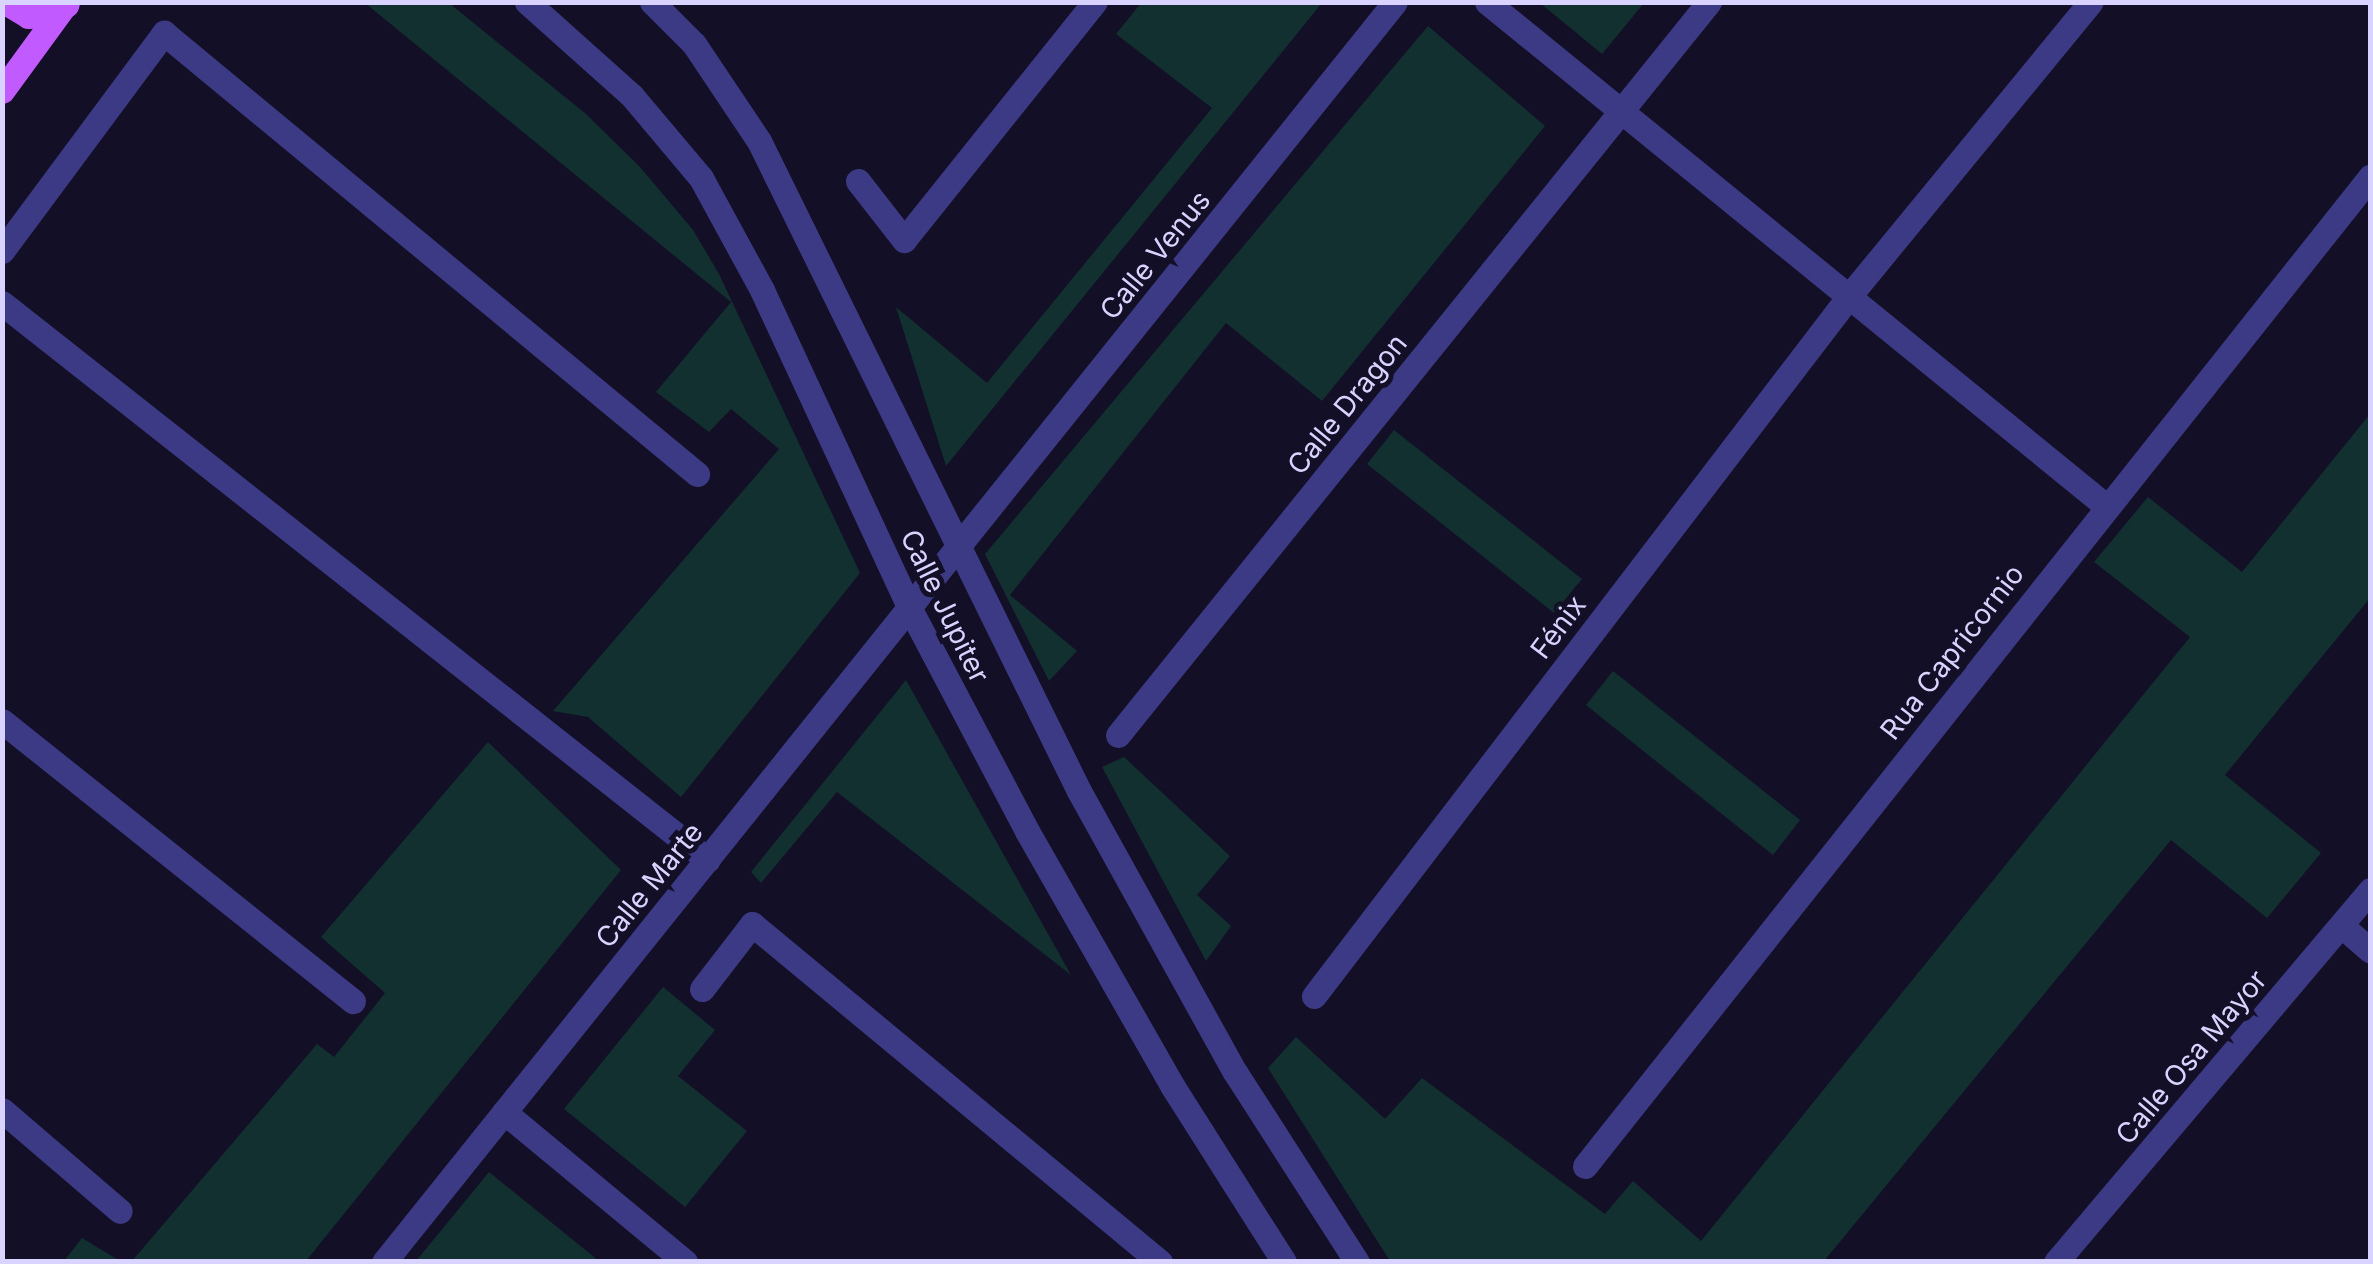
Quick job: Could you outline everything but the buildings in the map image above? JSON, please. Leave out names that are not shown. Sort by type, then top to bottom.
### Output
[{"type":"main road","points":[[4,2],[28,16],[48,15],[67,4]]},
{"type":"main road","points":[[2,91],[67,4]]},
{"type":"street","name":"Calle Jupiter","points":[[652,2],[694,44],[759,141],[1080,791],[1235,1072],[1356,1262]]},
{"type":"street","points":[[858,181],[904,240],[1094,2]]},
{"type":"street","name":"Calle Venus","points":[[961,546],[1395,2]]},
{"type":"street","points":[[1488,2],[2106,506]]},
{"type":"street","name":"Calle Dragon","points":[[1118,735],[1709,2]]},
{"type":"street","name":"Fénix","points":[[1314,996],[1850,296],[2091,2]]},
{"type":"street","name":"Calle Jupiter","points":[[531,4],[632,96],[701,178],[762,290],[910,609],[1027,831],[1153,1053],[1284,1262]]},
{"type":"street","points":[[2,251],[164,33],[697,474]]},
{"type":"street","name":"Rua Capricornio","points":[[1585,1166],[2370,177]]},
{"type":"street","points":[[2,303],[708,860]]},
{"type":"street","name":"Calle Marte","points":[[384,1262],[961,546]]},
{"type":"street","points":[[2,722],[353,1001]]},
{"type":"street","name":"Calle Osa Mayor","points":[[2056,1262],[2370,890]]},
{"type":"street","points":[[702,989],[752,924],[1160,1262]]},
{"type":"street","points":[[2342,926],[2370,950]]},
{"type":"street","points":[[2,1110],[120,1211]]},
{"type":"street","points":[[504,1112],[685,1262]]},
{"type":"green space","points":[[365,3],[449,3],[586,114],[640,167],[693,230],[719,274],[860,573],[681,797],[588,717],[553,711],[779,449],[731,409],[709,432],[656,392],[731,302]]},
{"type":"green space","points":[[1141,3],[1322,3],[946,466],[896,307],[987,383],[1212,108],[1116,34]]},
{"type":"green space","points":[[1540,3],[1644,3],[1602,54]]},
{"type":"green space","points":[[1428,26],[1545,126],[1322,401],[1226,323],[1010,595],[1077,651],[1049,681],[985,554]]},
{"type":"green space","points":[[2370,414],[2370,598],[2225,775],[2321,853],[2267,918],[2171,840],[1824,1261],[1390,1261],[1268,1068],[1296,1037],[1385,1119],[1422,1078],[1605,1214],[1633,1181],[1701,1241],[2190,637],[2094,562],[2148,497],[2242,572]]},
{"type":"green space","points":[[1394,430],[1582,579],[1554,613],[1367,464]]},
{"type":"green space","points":[[1613,671],[1800,820],[1773,855],[1586,705]]},
{"type":"green space","points":[[906,680],[1071,975],[837,792],[761,883],[751,872]]},
{"type":"green space","points":[[488,742],[621,870],[306,1261],[132,1261],[317,1044],[334,1057],[385,993],[321,937]]},
{"type":"green space","points":[[1124,757],[1230,856],[1197,895],[1231,926],[1206,961],[1102,767]]},
{"type":"green space","points":[[663,987],[715,1030],[678,1076],[747,1131],[685,1207],[564,1109]]},
{"type":"green space","points":[[489,1172],[599,1261],[416,1261]]},
{"type":"green space","points":[[82,1238],[120,1261],[64,1261]]}]
